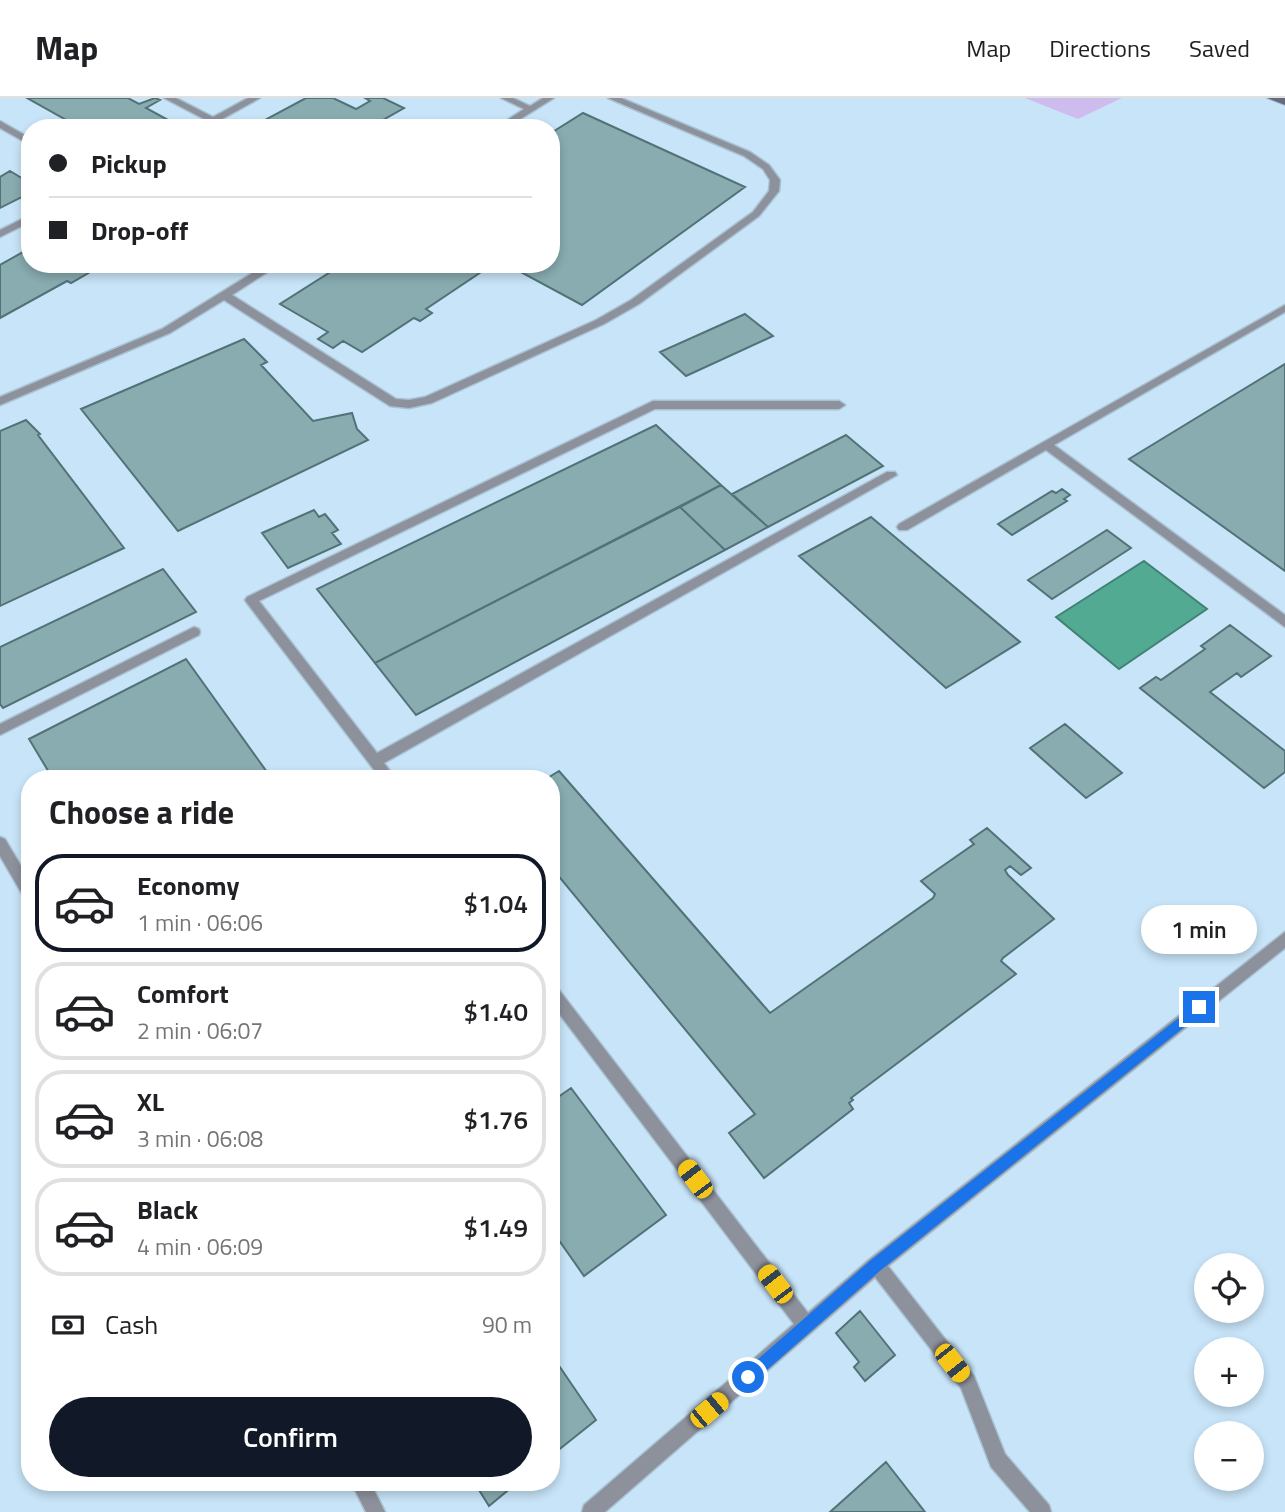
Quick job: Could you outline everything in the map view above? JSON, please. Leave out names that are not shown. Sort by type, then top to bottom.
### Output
[{"type":"street","points":[[1273,98],[1285,102]]},
{"type":"lane","points":[[169,98],[211,119]]},
{"type":"lane","points":[[215,119],[255,98]]},
{"type":"lane","points":[[506,98],[530,109]]},
{"type":"lane","points":[[514,119],[549,98]]},
{"type":"lane","points":[[223,295],[394,403],[409,404],[428,400],[600,322],[646,294],[756,214],[774,191],[775,180],[766,167],[747,155],[613,98]]},
{"type":"lane","points":[[0,124],[21,137]]},
{"type":"lane","points":[[0,234],[21,223]]},
{"type":"lane","points":[[0,401],[166,331],[260,273]]},
{"type":"lane","points":[[903,527],[1285,308]]},
{"type":"lane","points":[[382,770],[251,600],[653,405],[839,405]]},
{"type":"lane","points":[[1046,445],[1285,622]]},
{"type":"lane","points":[[375,761],[891,475]]},
{"type":"lane","points":[[0,730],[194,632]]},
{"type":"lane","points":[[0,843],[21,879]]},
{"type":"lane","points":[[591,1512],[876,1265],[1285,939]]},
{"type":"lane","points":[[560,1003],[807,1326]]},
{"type":"lane","points":[[876,1265],[968,1382],[998,1460],[1042,1512]]},
{"type":"lane","points":[[364,1491],[376,1512]]},
{"type":"shaded area","points":[[1025,98],[1122,98],[1078,119]]},
{"type":"shaded area","points":[[1144,561],[1207,609],[1119,669],[1056,617]]},
{"type":"building","points":[[27,98],[128,98],[139,104],[155,98],[160,100],[146,108],[166,119],[64,119]]},
{"type":"building","points":[[306,98],[333,98],[356,109],[370,101],[365,98],[383,98],[404,108],[385,119],[267,119]]},
{"type":"building","points":[[583,113],[745,187],[582,305],[523,273],[560,273],[560,127]]},
{"type":"building","points":[[10,171],[21,178],[21,198],[0,208],[0,177]]},
{"type":"building","points":[[21,253],[21,273],[88,273],[71,283],[67,281],[0,318],[0,265]]},
{"type":"building","points":[[329,273],[480,273],[426,309],[432,313],[420,321],[414,318],[362,352],[343,341],[333,348],[318,339],[328,332],[280,304]]},
{"type":"building","points":[[745,314],[773,336],[686,376],[660,352]]},
{"type":"building","points":[[244,339],[267,362],[261,365],[313,421],[352,413],[357,429],[368,440],[178,531],[81,409]]},
{"type":"building","points":[[1285,364],[1285,571],[1129,459]]},
{"type":"building","points":[[26,420],[40,434],[38,435],[124,548],[0,606],[0,431]]},
{"type":"building","points":[[656,425],[721,485],[375,663],[317,589]]},
{"type":"building","points":[[846,435],[883,466],[768,527],[732,494]]},
{"type":"building","points":[[721,485],[768,527],[725,550],[680,507]]},
{"type":"building","points":[[1062,489],[1070,495],[1064,499],[1067,501],[1012,535],[998,524],[1052,491],[1056,493]]},
{"type":"building","points":[[680,507],[725,550],[416,715],[375,663]]},
{"type":"building","points":[[314,510],[319,517],[325,514],[338,530],[332,533],[341,544],[288,568],[262,533]]},
{"type":"building","points":[[871,517],[1020,642],[946,688],[799,556]]},
{"type":"building","points":[[1107,530],[1131,548],[1052,599],[1028,580]]},
{"type":"building","points":[[163,569],[196,612],[3,708],[0,704],[0,647]]},
{"type":"building","points":[[1230,625],[1271,656],[1241,677],[1237,673],[1210,692],[1285,751],[1285,772],[1264,788],[1140,688],[1156,677],[1161,680],[1205,649],[1201,646]]},
{"type":"building","points":[[186,659],[266,770],[48,770],[29,739]]},
{"type":"building","points":[[1065,724],[1122,773],[1086,798],[1030,748]]},
{"type":"building","points":[[560,772],[770,1013],[933,898],[935,894],[921,881],[974,844],[970,840],[987,828],[1031,868],[1021,875],[1010,866],[1005,870],[1054,919],[1003,958],[1001,961],[1016,974],[851,1098],[853,1100],[849,1103],[853,1109],[764,1178],[729,1133],[755,1114],[560,878]]},
{"type":"building","points":[[571,1088],[666,1215],[584,1276],[560,1242],[560,1096]]},
{"type":"building","points":[[860,1311],[895,1355],[865,1381],[854,1367],[859,1362],[836,1333]]},
{"type":"building","points":[[560,1367],[596,1420],[560,1449]]},
{"type":"building","points":[[886,1462],[925,1512],[830,1512]]},
{"type":"building","points":[[480,1491],[507,1491],[489,1506]]},
{"type":"route","points":[[748,1377],[876,1265],[1199,1007]]}]
